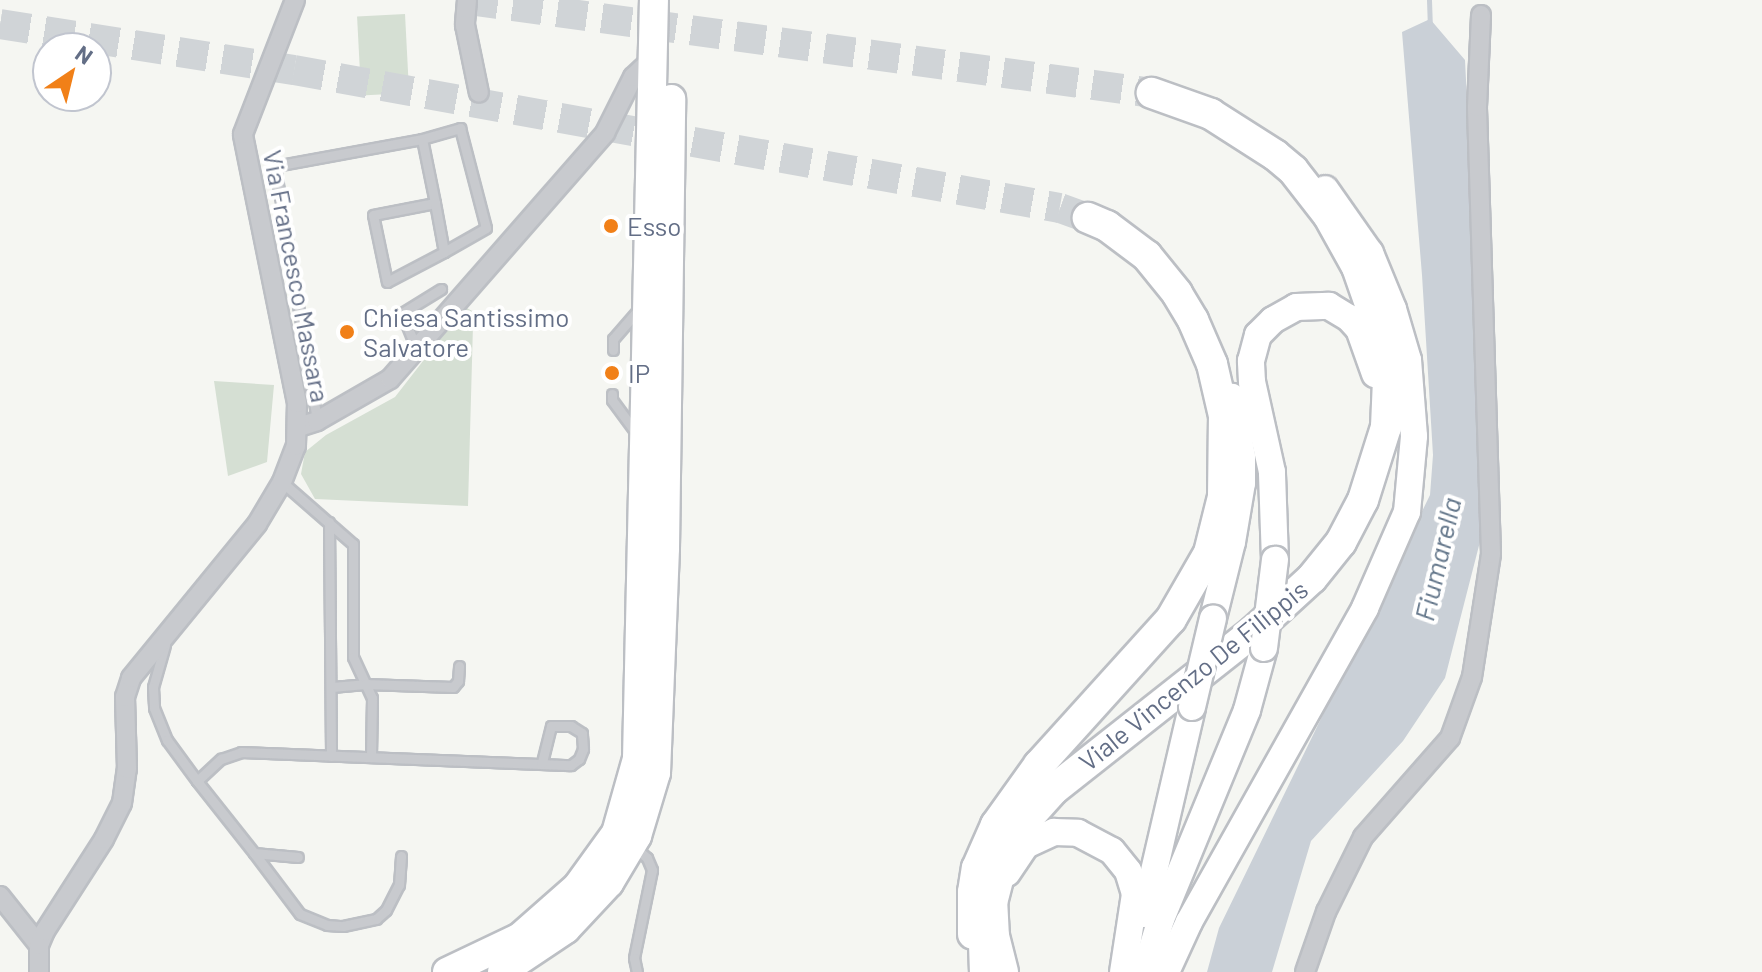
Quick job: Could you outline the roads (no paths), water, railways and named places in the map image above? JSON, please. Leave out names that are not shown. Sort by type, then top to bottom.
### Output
[{"type":"highway","name":"Viale Vincenzo De Filippis","points":[[1004,972],[994,937],[992,903],[1004,856],[1018,829],[1053,790],[1253,632],[1312,578],[1329,559],[1354,520],[1381,450],[1388,403],[1385,359],[1369,295],[1342,237],[1293,170],[1211,114],[1152,93]]},
{"type":"highway","name":"Viale Vincenzo De Filippis","points":[[982,972],[973,931],[973,892],[977,868],[996,825],[1039,765],[1178,610],[1209,553],[1223,497],[1224,416],[1212,364],[1193,320],[1163,273],[1147,256],[1097,222]]},
{"type":"main road","points":[[447,972],[503,947],[561,904],[605,853],[625,813],[637,748],[654,0]]},
{"type":"main road","points":[[502,972],[545,945],[581,914],[609,883],[645,815],[656,773],[660,726],[672,0]]},
{"type":"main road","points":[[1166,972],[1189,922],[1365,608],[1407,512],[1414,436],[1408,360],[1393,309],[1370,253],[1319,182],[1293,156],[1266,137],[1211,114]]},
{"type":"main road","points":[[1097,222],[1149,253],[1185,290],[1211,337],[1232,396],[1242,457],[1242,483],[1132,972]]},
{"type":"main road","points":[[982,972],[984,884],[998,843],[1014,814],[1050,776],[1187,670],[1288,584],[1318,554],[1342,514],[1361,470],[1373,429],[1375,374],[1359,329],[1337,309],[1318,304],[1296,307],[1273,320],[1258,335],[1251,361],[1272,472],[1275,560],[1264,648],[1247,710],[1161,919],[1145,972]]},
{"type":"main road","points":[[1004,972],[1000,909],[1011,864],[1034,839],[1067,831],[1102,843],[1120,860],[1133,884],[1135,907],[1123,972]]},
{"type":"street","name":"Via Francesco Massara","points":[[39,945],[104,839],[122,803],[127,769],[124,716],[128,687],[140,664],[257,524],[282,482],[299,427],[284,325],[243,134],[295,0]]},
{"type":"street","points":[[467,0],[465,25],[479,93]]},
{"type":"street","points":[[1305,972],[1326,912],[1363,837],[1450,738],[1472,677],[1491,554],[1477,107],[1481,15]]},
{"type":"street","points":[[299,427],[317,421],[379,387],[605,133],[633,77],[652,59]]},
{"type":"street","points":[[0,896],[39,945],[39,972]]},
{"type":"lane","points":[[317,421],[275,166],[422,139],[460,128],[486,228],[387,282],[373,215],[435,203]]},
{"type":"lane","points":[[422,139],[444,252]]},
{"type":"lane","points":[[420,344],[412,338],[402,313],[441,289]]},
{"type":"lane","points":[[613,350],[613,339],[647,301]]},
{"type":"lane","points":[[612,394],[612,400],[644,444]]},
{"type":"lane","points":[[282,482],[353,544],[353,657],[372,698],[371,757]]},
{"type":"lane","points":[[329,522],[331,756]]},
{"type":"lane","points":[[171,626],[155,680],[154,708],[167,740],[300,914],[327,925],[343,926],[376,919],[386,910],[399,885],[401,856]]},
{"type":"lane","points":[[332,687],[365,684],[453,687],[458,681],[459,666]]},
{"type":"lane","points":[[197,781],[231,753],[571,765],[579,759],[582,733],[571,726],[551,726],[542,763]]},
{"type":"lane","points":[[631,845],[647,858],[652,870],[634,958],[637,972]]},
{"type":"lane","points":[[254,853],[298,857]]},
{"type":"water","points":[[1430,19],[1465,60],[1482,397],[1483,530],[1445,678],[1403,741],[1311,841],[1272,972],[1207,972],[1219,928],[1430,495],[1433,455],[1402,32]]},
{"type":"waterway","name":"Fiumarella","points":[[1429,0],[1430,23]]},
{"type":"tunnel","points":[[468,0],[1152,93]]},
{"type":"tunnel","points":[[0,24],[294,70],[1060,208],[1088,218]]},
{"type":"place","name":"Esso","points":[[611,226]]},
{"type":"place","name":"Chiesa Santissimo Salvatore","points":[[347,332]]},
{"type":"place","name":"IP","points":[[612,373]]}]
